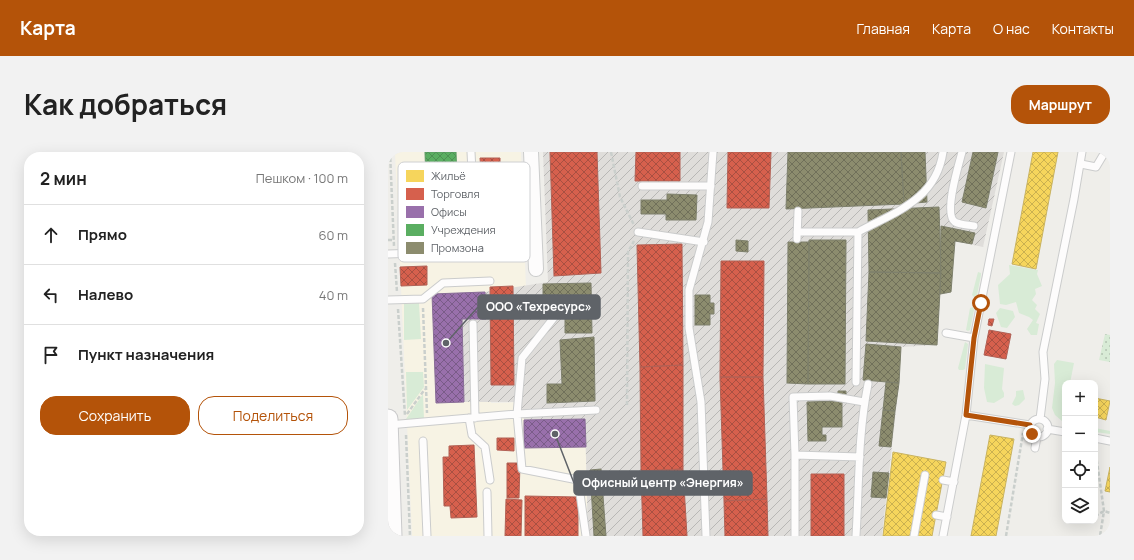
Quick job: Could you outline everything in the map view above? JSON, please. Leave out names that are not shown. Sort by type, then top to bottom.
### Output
[{"type":"main road","points":[[392,536],[389,454],[397,421]]},
{"type":"street","points":[[531,152],[536,269]]},
{"type":"lane","points":[[471,152],[472,162]]},
{"type":"lane","points":[[706,536],[701,402],[689,328],[689,290],[704,242],[708,222],[713,152]]},
{"type":"lane","points":[[798,211],[797,236],[858,232],[919,198],[932,184],[941,163],[943,152]]},
{"type":"lane","points":[[962,152],[952,195],[950,212],[951,218],[955,222],[974,226]]},
{"type":"lane","points":[[943,536],[966,415],[974,338],[1011,152]]},
{"type":"lane","points":[[1040,419],[1045,379],[1044,352],[1081,164],[1082,152]]},
{"type":"lane","points":[[1081,164],[1096,167],[1105,152]]},
{"type":"lane","points":[[642,186],[711,186]]},
{"type":"lane","points":[[638,232],[704,242]]},
{"type":"lane","points":[[856,382],[858,232]]},
{"type":"lane","points":[[388,300],[423,299],[443,283],[490,281]]},
{"type":"lane","points":[[556,315],[522,358],[517,414],[522,469],[578,480],[586,536]]},
{"type":"lane","points":[[473,324],[472,435],[485,447],[490,480]]},
{"type":"lane","points":[[946,332],[974,338]]},
{"type":"lane","points":[[856,536],[864,402],[868,384]]},
{"type":"lane","points":[[795,536],[793,397],[830,396],[864,402]]},
{"type":"lane","points":[[397,421],[427,422],[517,414],[596,410]]},
{"type":"lane","points":[[966,415],[1027,425],[1034,420],[1040,419],[1046,422],[1047,429],[1043,436],[1037,437],[1032,434],[1027,425]]},
{"type":"lane","points":[[1047,429],[1062,432]]},
{"type":"lane","points":[[1036,448],[1037,437]]},
{"type":"lane","points":[[1098,439],[1110,441]]},
{"type":"lane","points":[[423,441],[427,536]]},
{"type":"lane","points":[[795,455],[860,457]]},
{"type":"lane","points":[[914,536],[925,475]]},
{"type":"lane","points":[[943,480],[954,482]]},
{"type":"lane","points":[[487,492],[488,536]]},
{"type":"lane","points":[[936,514],[947,516]]},
{"type":"path","points":[[390,152],[394,240],[391,254],[398,300],[397,421],[410,536]]},
{"type":"path","points":[[611,152],[620,197],[638,232],[628,252],[627,405]]},
{"type":"path","points":[[388,240],[394,240]]},
{"type":"path","points":[[423,299],[427,422]]},
{"type":"path","points":[[397,421],[426,389]]},
{"type":"path","points":[[1006,536],[1027,425]]},
{"type":"path","points":[[1096,452],[1104,512],[1100,536]]},
{"type":"path","points":[[1098,515],[1104,512],[1110,513]]},
{"type":"shaded area","points":[[395,152],[521,152],[521,162],[398,162],[398,220]]},
{"type":"shaded area","points":[[543,152],[1004,152],[983,247],[955,241],[951,292],[940,295],[937,345],[901,347],[899,383],[882,536],[588,536],[585,419],[524,420],[521,402],[464,402],[462,319],[486,318],[485,292],[548,282]]},
{"type":"shaded area","points":[[400,262],[525,262],[526,289],[487,292],[491,403],[522,402],[524,420],[585,419],[588,536],[412,536]]},
{"type":"green space","points":[[1009,265],[1038,270],[1037,274],[1042,286],[1035,289],[1036,294],[1032,300],[1037,305],[1035,309],[1040,314],[1036,323],[1039,324],[1037,335],[1031,335],[1027,329],[1033,320],[1019,313],[1016,302],[1006,305],[1000,304],[998,285],[1010,274]]},
{"type":"green space","points":[[978,272],[981,273],[981,275],[977,295],[974,297],[972,295]]},
{"type":"green space","points":[[419,303],[421,339],[404,340],[404,304]]},
{"type":"green space","points":[[973,307],[974,310],[970,330],[968,331],[966,330],[970,308]]},
{"type":"green space","points":[[1000,308],[1013,311],[1015,317],[1007,328],[1001,327],[996,313]]},
{"type":"green space","points":[[1105,334],[1110,335],[1110,362],[1099,360]]},
{"type":"green space","points":[[965,342],[968,344],[965,369],[959,370],[958,368]]},
{"type":"green space","points":[[1057,360],[1074,363],[1071,380],[1062,380],[1062,421],[1055,415],[1052,408],[1055,383],[1054,364]]},
{"type":"green space","points":[[985,364],[1004,368],[1002,389],[1004,397],[994,403],[987,402],[984,388]]},
{"type":"green space","points":[[406,372],[423,372],[424,387],[407,410]]},
{"type":"green space","points":[[1023,390],[1025,399],[1019,405],[1015,406],[1012,404],[1016,396],[1016,391]]},
{"type":"green space","points":[[423,394],[424,419],[406,419]]},
{"type":"green space","points":[[1098,429],[1110,431],[1110,434],[1098,432]]},
{"type":"building: Жильё","points":[[1033,152],[1058,152],[1036,269],[1012,264]]},
{"type":"building: Жильё","points":[[1098,399],[1110,401],[1106,420],[1098,418]]},
{"type":"building: Жильё","points":[[990,435],[1014,439],[996,536],[971,536]]},
{"type":"building: Жильё","points":[[893,452],[946,462],[932,536],[883,536]]},
{"type":"building: Жильё","points":[[1110,467],[1110,492],[1105,491]]},
{"type":"building: Торговля","points":[[550,152],[597,152],[601,273],[554,276]]},
{"type":"building: Торговля","points":[[636,152],[680,152],[680,181],[635,181]]},
{"type":"building: Торговля","points":[[728,152],[771,152],[769,208],[727,208]]},
{"type":"building: Торговля","points":[[480,158],[500,158],[500,162],[480,162]]},
{"type":"building: Торговля","points":[[682,244],[683,365],[640,367],[637,245]]},
{"type":"building: Торговля","points":[[721,261],[764,261],[763,377],[720,377]]},
{"type":"building: Торговля","points":[[427,266],[427,285],[401,286],[400,267]]},
{"type":"building: Торговля","points":[[513,286],[514,385],[491,385],[490,287]]},
{"type":"building: Торговля","points":[[989,319],[994,319],[992,326],[988,325]]},
{"type":"building: Торговля","points":[[989,330],[1011,334],[1006,359],[984,355]]},
{"type":"building: Торговля","points":[[683,365],[683,469],[641,471],[640,367]]},
{"type":"building: Торговля","points":[[720,377],[763,377],[767,499],[724,501]]},
{"type":"building: Торговля","points":[[497,438],[514,438],[514,451],[497,450]]},
{"type":"building: Торговля","points":[[474,445],[477,517],[451,518],[450,506],[444,506],[443,457],[449,457],[449,446]]},
{"type":"building: Торговля","points":[[507,463],[520,463],[519,498],[507,498]]},
{"type":"building: Торговля","points":[[683,469],[687,536],[643,536],[641,471]]},
{"type":"building: Торговля","points":[[811,474],[844,474],[844,536],[811,536]]},
{"type":"building: Торговля","points":[[525,496],[578,497],[578,536],[525,536]]},
{"type":"building: Торговля","points":[[506,499],[522,500],[521,536],[505,536]]},
{"type":"building: Торговля","points":[[767,499],[768,536],[725,536],[724,501]]},
{"type":"building: Офисы","points":[[485,292],[486,319],[462,319],[464,402],[436,403],[432,294]]},
{"type":"building: Офисы","points":[[585,419],[586,447],[524,448],[524,420]]},
{"type":"building: Учреждения","points":[[425,152],[456,152],[456,162],[425,162]]},
{"type":"building: Промзона","points":[[788,152],[901,152],[904,204],[786,209]]},
{"type":"building: Промзона","points":[[901,152],[925,152],[927,202],[904,204]]},
{"type":"building: Промзона","points":[[973,152],[998,152],[986,208],[962,202]]},
{"type":"building: Промзона","points":[[667,194],[697,195],[696,220],[666,220],[666,214],[641,214],[641,200],[667,200]]},
{"type":"building: Промзона","points":[[939,207],[941,273],[869,272],[868,210]]},
{"type":"building: Промзона","points":[[941,226],[975,233],[972,244],[955,241],[951,292],[940,294]]},
{"type":"building: Промзона","points":[[736,240],[748,241],[748,252],[736,251]]},
{"type":"building: Промзона","points":[[809,240],[846,240],[845,384],[808,384]]},
{"type":"building: Промзона","points":[[788,242],[809,242],[808,384],[787,383]]},
{"type":"building: Промзона","points":[[869,272],[941,273],[937,345],[866,341]]},
{"type":"building: Промзона","points":[[591,283],[592,333],[565,333],[565,302],[543,302],[543,284]]},
{"type":"building: Промзона","points":[[695,295],[710,295],[710,303],[714,303],[714,314],[710,314],[710,325],[695,325]]},
{"type":"building: Промзона","points":[[594,337],[595,401],[547,403],[547,384],[562,384],[560,340]]},
{"type":"building: Промзона","points":[[866,344],[901,347],[899,383],[863,380]]},
{"type":"building: Промзона","points":[[886,382],[899,383],[895,411],[883,410]]},
{"type":"building: Промзона","points":[[838,391],[846,391],[846,396],[838,396]]},
{"type":"building: Промзона","points":[[842,401],[842,427],[822,427],[822,435],[826,435],[826,441],[808,441],[807,402]]},
{"type":"building: Промзона","points":[[883,410],[895,411],[891,447],[879,446]]},
{"type":"building: Промзона","points":[[601,469],[606,536],[594,536],[590,470]]},
{"type":"building: Промзона","points":[[873,472],[889,473],[886,498],[871,497]]},
{"type":"place","name":"ООО «Техресурс»","points":[[446,343]]},
{"type":"place","name":"Офисный центр «Энергия»","points":[[555,434]]},
{"type":"route","points":[[981,303],[974,338],[966,415],[1030,425],[1030,431],[1032,434]]}]
